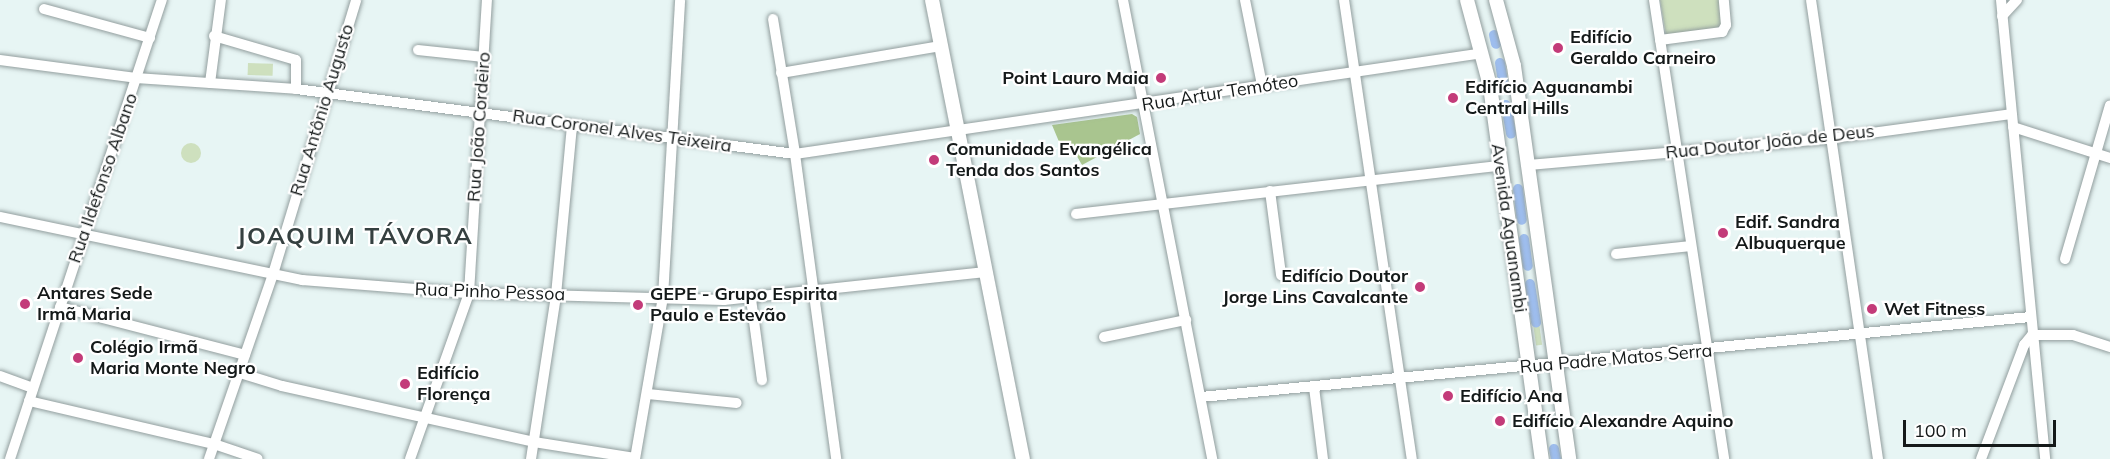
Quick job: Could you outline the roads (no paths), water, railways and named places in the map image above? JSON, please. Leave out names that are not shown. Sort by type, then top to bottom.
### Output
[{"type":"main road","points":[[932,0],[1023,459]]},
{"type":"main road","name":"Avenida Aguanambi","points":[[1467,0],[1484,53],[1542,459]]},
{"type":"main road","name":"Avenida Aguanambi","points":[[1496,0],[1514,66],[1569,459]]},
{"type":"street","name":"Rua Ildefonso Albano","points":[[10,459],[162,0]]},
{"type":"street","points":[[210,83],[214,36],[221,0]]},
{"type":"street","name":"Rua Antônio Augusto","points":[[209,459],[273,274],[356,0]]},
{"type":"street","name":"Rua João Cordeiro","points":[[410,459],[468,293],[488,0]]},
{"type":"street","points":[[240,373],[282,386],[534,442],[635,459],[663,297],[674,140],[680,0]]},
{"type":"street","points":[[1123,0],[1212,459]]},
{"type":"street","points":[[1245,0],[1262,85]]},
{"type":"street","points":[[1344,0],[1368,180],[1412,459]]},
{"type":"street","points":[[1654,0],[1724,459]]},
{"type":"street","points":[[1660,40],[1722,32],[1726,25],[1724,0]]},
{"type":"street","points":[[1811,0],[1834,138],[1878,459]]},
{"type":"street","points":[[2001,0],[2045,459]]},
{"type":"street","points":[[2002,16],[2017,0]]},
{"type":"street","points":[[44,9],[150,38]]},
{"type":"street","points":[[773,18],[795,154],[836,459],[830,459]]},
{"type":"street","points":[[214,36],[296,60],[296,89]]},
{"type":"street","points":[[781,74],[941,46]]},
{"type":"street","points":[[418,50],[484,57]]},
{"type":"street","name":"Rua Artur Temóteo","points":[[957,133],[1484,53]]},
{"type":"street","name":"Rua Coronel Alves Teixeira","points":[[0,60],[136,78],[296,89],[795,154],[957,133]]},
{"type":"street","points":[[2065,259],[2093,152],[2110,105]]},
{"type":"street","name":"Rua Doutor João de Deus","points":[[1528,165],[1834,138],[2011,114]]},
{"type":"street","points":[[531,459],[556,295],[572,125]]},
{"type":"street","points":[[2013,127],[2110,158]]},
{"type":"street","points":[[1076,214],[1500,166]]},
{"type":"street","points":[[1270,191],[1281,275]]},
{"type":"street","name":"Rua Pinho Pessoa","points":[[0,217],[84,232],[273,274],[327,283],[468,293],[751,299],[986,272]]},
{"type":"street","points":[[1616,254],[1691,246]]},
{"type":"street","points":[[751,299],[762,380]]},
{"type":"street","points":[[60,307],[245,355]]},
{"type":"street","name":"Rua Padre Matos Serra","points":[[1201,397],[1400,377],[1707,351],[2030,317]]},
{"type":"street","points":[[1104,336],[1186,320]]},
{"type":"street","points":[[1981,459],[2024,345],[2032,336],[2073,335],[2110,347]]},
{"type":"street","points":[[0,375],[33,388]]},
{"type":"street","points":[[1314,387],[1323,459]]},
{"type":"street","points":[[648,394],[737,403]]},
{"type":"street","points":[[29,401],[214,444],[258,459]]},
{"type":"waterway","points":[[1494,35],[1496,44]]},
{"type":"waterway","points":[[1500,63],[1504,88]]},
{"type":"waterway","points":[[1506,105],[1511,134]]},
{"type":"waterway","points":[[1518,189],[1522,220]]},
{"type":"waterway","points":[[1524,239],[1528,266]]},
{"type":"waterway","points":[[1530,284],[1536,323]]},
{"type":"waterway","points":[[1554,449],[1556,459]]},
{"type":"place","name":"Edifício Geraldo Carneiro","points":[[1558,48]]},
{"type":"place","name":"Point Lauro Maia","points":[[1161,78]]},
{"type":"place","name":"Edifício Aguanambi Central Hills","points":[[1453,98]]},
{"type":"place","name":"Comunidade Evangélica Tenda dos Santos","points":[[934,160]]},
{"type":"place","name":"Edif. Sandra Albuquerque","points":[[1723,233]]},
{"type":"place","name":"Edifício Doutor Jorge Lins Cavalcante","points":[[1420,287]]},
{"type":"place","name":"Antares Sede Irmã Maria","points":[[25,304]]},
{"type":"place","name":"GEPE - Grupo Espirita Paulo e Estevão","points":[[638,305]]},
{"type":"place","name":"Wet Fitness","points":[[1872,309]]},
{"type":"place","name":"Colégio Irmã Maria Monte Negro","points":[[78,358]]},
{"type":"place","name":"Edifício Florença","points":[[405,384]]},
{"type":"place","name":"Edifício Ana","points":[[1448,396]]},
{"type":"place","name":"Edifício Alexandre Aquino","points":[[1500,421]]},
{"type":"district","name":"JOAQUIM TÁVORA","points":[[355,236]]}]
